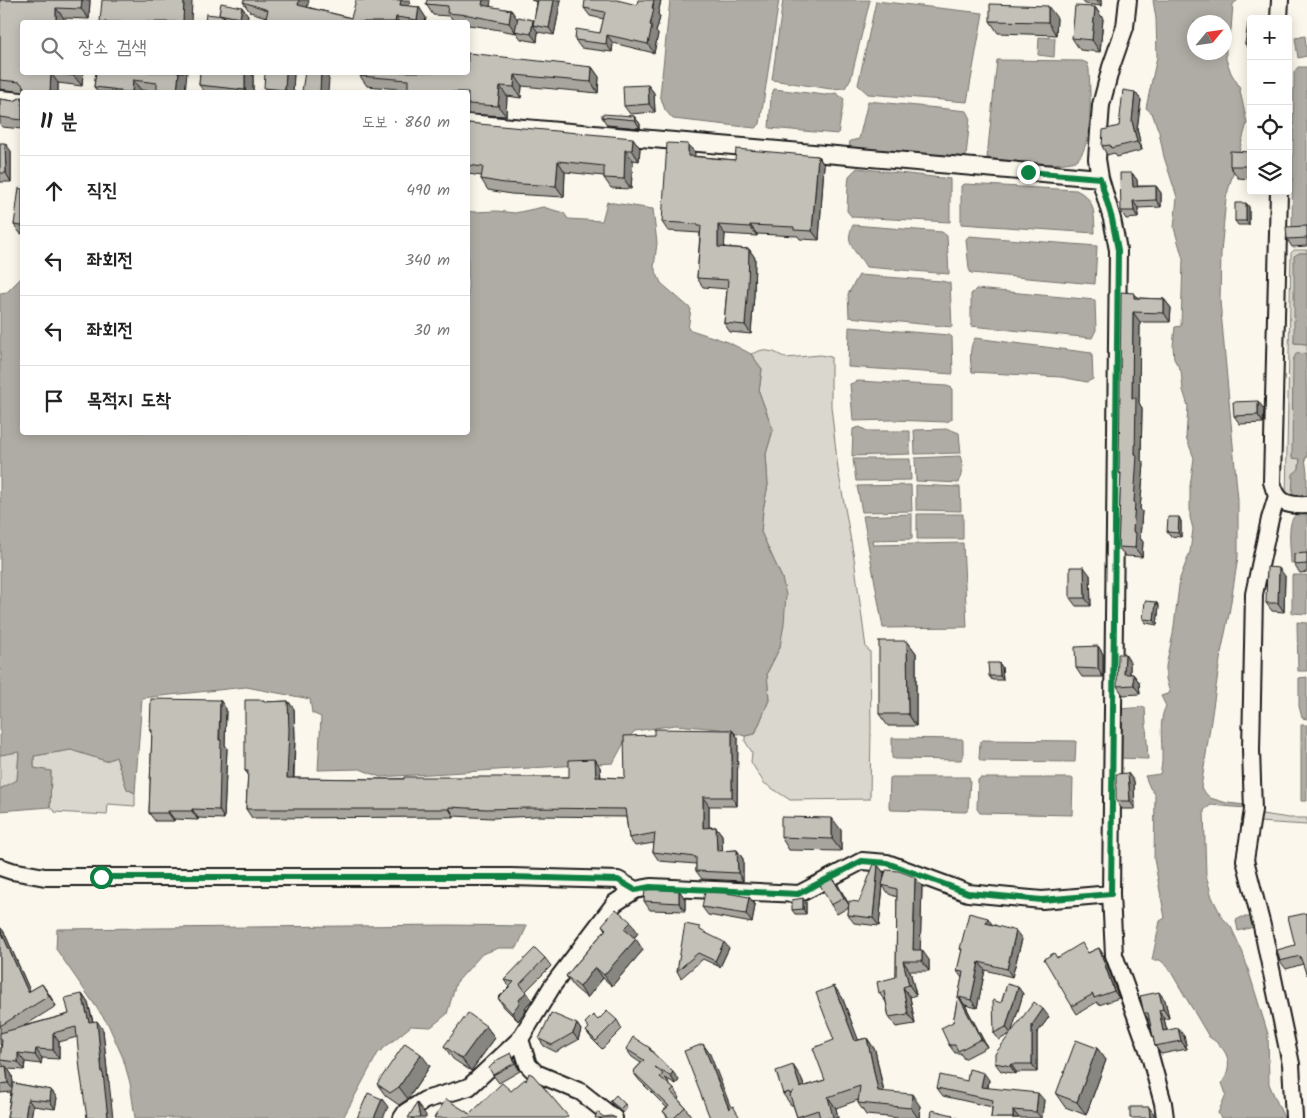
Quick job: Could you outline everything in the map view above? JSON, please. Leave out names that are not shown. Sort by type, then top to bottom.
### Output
[{"type":"street","points":[[1128,0],[1125,27],[1111,67],[1101,105],[1097,159],[1118,250],[1111,894],[1114,955],[1148,1052],[1163,1103],[1165,1118]]},
{"type":"street","points":[[1279,15],[1280,0]]},
{"type":"street","points":[[0,99],[20,101]]},
{"type":"street","points":[[470,123],[1100,178]]},
{"type":"street","points":[[1279,195],[1272,482],[1278,496],[1284,502],[1293,505],[1307,505]]},
{"type":"street","points":[[1278,496],[1270,519],[1254,594],[1251,750],[1252,810],[1245,860],[1262,926],[1291,1064],[1294,1118]]},
{"type":"street","points":[[402,1118],[406,1112],[426,1100],[469,1087],[520,1039],[553,985],[615,903],[635,890],[650,887],[798,894],[862,861],[887,863],[968,893],[1042,900],[1111,894]]},
{"type":"street","points":[[0,867],[12,872],[45,877],[511,877],[618,880],[635,890]]},
{"type":"street","points":[[520,1039],[528,1065],[536,1073],[581,1092],[614,1118]]},
{"type":"shaded area","points":[[670,0],[779,0],[760,124],[755,128],[673,119],[665,110],[660,95]]},
{"type":"shaded area","points":[[783,0],[870,0],[851,78],[845,88],[831,89],[772,80]]},
{"type":"shaded area","points":[[1153,0],[1238,0],[1233,4],[1232,17],[1232,15],[1187,15],[1187,60],[1226,60],[1231,73],[1239,86],[1247,123],[1226,198],[1221,253],[1220,301],[1238,500],[1238,557],[1221,653],[1201,788],[1210,798],[1227,803],[1246,805],[1245,808],[1211,805],[1204,810],[1206,875],[1212,897],[1222,917],[1231,927],[1243,953],[1268,1034],[1269,1084],[1284,1118],[1221,1118],[1218,1113],[1226,1094],[1222,1083],[1228,1069],[1227,1057],[1220,1046],[1209,1037],[1168,967],[1160,960],[1152,960],[1160,921],[1165,918],[1154,859],[1155,794],[1145,776],[1160,774],[1162,766],[1161,730],[1163,713],[1166,706],[1161,696],[1170,693],[1166,679],[1166,666],[1173,634],[1180,578],[1190,552],[1193,529],[1190,517],[1190,486],[1194,458],[1186,437],[1188,406],[1183,390],[1181,371],[1174,359],[1173,346],[1175,327],[1181,326],[1183,259],[1174,228],[1177,197],[1164,157],[1159,132],[1152,113],[1146,108],[1157,57],[1156,19]]},
{"type":"shaded area","points":[[876,1],[983,13],[967,102],[868,94],[858,85]]},
{"type":"shaded area","points":[[1305,36],[1307,56],[1298,58],[1295,38]]},
{"type":"shaded area","points":[[1039,37],[1055,38],[1054,57],[1038,55]]},
{"type":"shaded area","points":[[997,60],[1082,61],[1087,63],[1090,90],[1089,129],[1087,141],[1078,159],[1072,162],[1049,164],[987,158]]},
{"type":"shaded area","points":[[1298,67],[1307,67],[1307,228],[1294,229],[1292,227],[1294,72]]},
{"type":"shaded area","points":[[774,89],[825,95],[836,93],[844,99],[838,134],[769,128],[771,97]]},
{"type":"shaded area","points":[[868,101],[967,111],[970,117],[966,157],[849,149],[850,141],[859,139]]},
{"type":"shaded area","points":[[857,168],[950,179],[950,222],[852,217],[847,211],[849,176]]},
{"type":"shaded area","points":[[965,184],[1076,190],[1083,194],[1091,203],[1094,213],[1095,233],[961,224],[961,186]]},
{"type":"shaded area","points":[[607,202],[653,209],[657,243],[654,267],[661,283],[691,309],[688,329],[728,342],[751,354],[762,369],[759,392],[773,430],[766,454],[768,485],[761,532],[782,578],[786,595],[780,647],[767,673],[769,700],[755,734],[745,736],[719,729],[675,725],[635,731],[625,741],[613,763],[380,777],[360,769],[318,770],[321,717],[312,713],[310,699],[246,687],[142,698],[135,793],[127,789],[116,757],[106,761],[71,750],[34,756],[34,768],[51,771],[50,807],[0,811],[0,789],[17,780],[19,752],[0,755],[0,293],[7,292],[20,279],[20,435],[470,435],[470,211],[515,213],[543,207],[564,213],[568,219],[602,221]]},
{"type":"shaded area","points":[[853,225],[942,232],[947,236],[949,274],[866,267],[850,243],[850,232]]},
{"type":"shaded area","points":[[969,236],[1097,246],[1095,284],[971,273],[966,239]]},
{"type":"shaded area","points":[[1294,250],[1307,250],[1307,253],[1299,253],[1294,343],[1307,344],[1307,353],[1292,458],[1300,458],[1292,499],[1286,498],[1291,253]]},
{"type":"shaded area","points":[[1299,253],[1307,253],[1307,344],[1294,343],[1294,256]]},
{"type":"shaded area","points":[[859,275],[950,283],[952,327],[849,317],[848,294]]},
{"type":"shaded area","points":[[976,289],[1095,300],[1096,330],[1092,338],[971,326],[971,294]]},
{"type":"shaded area","points":[[849,327],[949,335],[952,337],[953,374],[848,367]]},
{"type":"shaded area","points":[[975,338],[1092,353],[1093,379],[1087,382],[1061,377],[972,372],[970,359]]},
{"type":"shaded area","points":[[762,350],[774,352],[786,358],[820,355],[831,357],[831,406],[838,469],[854,558],[866,648],[870,651],[870,799],[790,800],[764,783],[751,762],[752,752],[745,741],[745,736],[755,734],[769,700],[767,673],[780,647],[782,578],[761,532],[768,485],[766,454],[773,430],[759,392],[762,369],[751,354]]},
{"type":"shaded area","points":[[1306,353],[1307,458],[1305,458],[1307,499],[1292,499],[1293,474],[1299,469],[1300,459],[1292,458],[1293,360],[1296,354]]},
{"type":"shaded area","points":[[858,381],[947,386],[952,388],[952,419],[947,422],[853,421],[850,384]]},
{"type":"shaded area","points":[[860,427],[867,431],[910,431],[910,454],[852,456],[853,429]]},
{"type":"shaded area","points":[[949,429],[959,433],[961,453],[915,454],[914,430]]},
{"type":"shaded area","points":[[960,456],[963,466],[959,483],[916,481],[915,458]]},
{"type":"shaded area","points":[[853,459],[910,459],[911,480],[856,481]]},
{"type":"shaded area","points":[[911,485],[912,511],[862,512],[857,486]]},
{"type":"shaded area","points":[[916,485],[960,487],[961,511],[916,510]]},
{"type":"shaded area","points":[[1307,512],[1307,564],[1291,563],[1291,522],[1296,515]]},
{"type":"shaded area","points":[[912,514],[912,539],[872,540],[873,545],[963,543],[967,627],[883,628],[863,516]]},
{"type":"shaded area","points":[[917,514],[963,514],[963,539],[917,539]]},
{"type":"shaded area","points":[[1292,575],[1307,575],[1307,614],[1292,613]]},
{"type":"shaded area","points":[[1297,622],[1307,623],[1307,671],[1298,671]]},
{"type":"shaded area","points":[[1307,677],[1307,719],[1302,718],[1299,706],[1299,678]]},
{"type":"shaded area","points":[[1145,707],[1148,759],[1117,758],[1118,744],[1121,740],[1119,734],[1121,728],[1117,722],[1120,709]]},
{"type":"shaded area","points":[[1301,725],[1307,725],[1307,801],[1301,801]]},
{"type":"shaded area","points":[[892,738],[962,739],[963,757],[961,760],[894,759],[892,758]]},
{"type":"shaded area","points":[[983,740],[1076,741],[1075,762],[982,761],[979,759],[980,742]]},
{"type":"shaded area","points":[[71,750],[106,761],[116,757],[127,789],[135,793],[135,806],[108,804],[107,815],[55,812],[50,807],[51,771],[34,768],[34,756]]},
{"type":"shaded area","points":[[19,751],[17,781],[0,789],[0,755]]},
{"type":"shaded area","points":[[969,777],[968,810],[966,812],[891,810],[889,807],[890,778]]},
{"type":"shaded area","points":[[980,778],[1071,778],[1073,779],[1072,815],[980,813],[977,809],[978,780]]},
{"type":"shaded area","points":[[1262,814],[1289,818],[1307,818],[1307,825],[1259,822]]},
{"type":"shaded area","points":[[1242,917],[1251,917],[1254,927],[1238,931],[1236,920]]},
{"type":"shaded area","points":[[448,925],[527,926],[517,948],[499,948],[482,954],[456,983],[447,1014],[431,1027],[411,1026],[378,1053],[343,1118],[135,1118],[130,1083],[123,1058],[108,1024],[56,949],[57,929]]},
{"type":"building","points":[[0,0],[82,0],[81,9],[56,8],[56,20],[20,20],[20,75],[51,75],[50,90],[24,90],[20,82],[0,80]]},
{"type":"building","points":[[102,0],[184,0],[183,20],[100,20]]},
{"type":"building","points":[[244,0],[299,0],[298,5],[351,18],[356,0],[401,0],[400,5],[419,7],[417,20],[396,17],[395,20],[266,20],[268,10],[243,2]]},
{"type":"building","points":[[427,0],[483,0],[482,5],[511,10],[509,23],[469,15],[447,13],[448,6],[426,4]]},
{"type":"building","points":[[538,0],[554,0],[549,28],[533,25]]},
{"type":"building","points":[[585,0],[617,0],[637,5],[638,0],[654,0],[650,25],[652,26],[648,44],[607,35],[606,44],[575,40],[576,29],[600,33],[605,12],[584,8]]},
{"type":"building","points":[[221,3],[242,7],[240,18],[219,14]]},
{"type":"building","points":[[990,4],[1048,6],[1048,22],[990,21]]},
{"type":"building","points":[[1075,6],[1095,7],[1092,40],[1072,38]]},
{"type":"building","points":[[206,14],[224,16],[223,20],[205,20]]},
{"type":"building","points":[[518,17],[533,20],[531,34],[515,31]]},
{"type":"building","points":[[470,53],[592,67],[591,82],[515,75],[514,87],[500,86],[498,106],[470,104],[470,90],[408,90],[408,80],[360,76],[470,75]]},
{"type":"building","points":[[96,75],[179,75],[177,90],[157,90],[157,83],[133,80],[132,90],[94,87]]},
{"type":"building","points":[[200,75],[245,75],[245,90],[199,85]]},
{"type":"building","points":[[265,75],[286,75],[285,90],[264,88]]},
{"type":"building","points":[[305,75],[321,75],[320,90],[302,90]]},
{"type":"building","points":[[648,85],[649,104],[624,106],[623,86]]},
{"type":"building","points":[[1123,90],[1135,92],[1132,121],[1137,142],[1111,148],[1110,145],[1102,146],[1103,130],[1119,126]]},
{"type":"building","points":[[20,98],[20,120],[0,117],[0,99],[14,101]]},
{"type":"building","points":[[602,114],[634,116],[635,120],[602,117]]},
{"type":"building","points":[[470,123],[633,138],[632,150],[625,150],[624,179],[604,178],[604,166],[558,161],[556,186],[504,183],[481,179],[483,167],[470,165]]},
{"type":"building","points":[[0,143],[5,143],[6,173],[0,173]]},
{"type":"building","points":[[667,143],[688,144],[688,156],[735,160],[736,149],[818,156],[812,231],[794,230],[794,227],[718,225],[718,247],[749,249],[745,325],[724,323],[728,280],[697,278],[701,226],[698,226],[698,224],[662,222]]},
{"type":"building","points":[[1230,151],[1247,152],[1247,166],[1230,166]]},
{"type":"building","points":[[1120,173],[1132,173],[1133,187],[1156,186],[1156,200],[1133,201],[1134,211],[1121,211]]},
{"type":"building","points":[[19,188],[20,226],[14,225]]},
{"type":"building","points":[[1235,203],[1246,203],[1246,221],[1235,221]]},
{"type":"building","points":[[1307,226],[1307,238],[1287,239],[1286,227]]},
{"type":"building","points":[[1121,292],[1134,293],[1134,298],[1164,299],[1164,313],[1133,312],[1132,398],[1136,398],[1135,454],[1137,455],[1133,532],[1136,533],[1135,548],[1118,547],[1121,473],[1119,473]]},
{"type":"building","points":[[1258,401],[1258,415],[1234,416],[1233,402]]},
{"type":"building","points":[[1168,517],[1179,517],[1178,533],[1167,532]]},
{"type":"building","points":[[1307,553],[1307,564],[1294,565],[1294,554]]},
{"type":"building","points":[[1070,567],[1084,567],[1085,598],[1070,598]]},
{"type":"building","points":[[1267,567],[1279,568],[1278,603],[1266,603]]},
{"type":"building","points":[[1145,601],[1156,602],[1154,620],[1143,619]]},
{"type":"building","points":[[879,641],[907,641],[908,714],[879,714]]},
{"type":"building","points":[[1098,646],[1098,669],[1076,668],[1075,647]]},
{"type":"building","points":[[1118,654],[1125,654],[1124,674],[1133,674],[1134,685],[1117,686]]},
{"type":"building","points":[[988,663],[999,663],[1000,676],[989,676]]},
{"type":"building","points":[[151,699],[220,700],[219,810],[192,809],[192,811],[149,813],[152,730],[150,730]]},
{"type":"building","points":[[245,700],[264,700],[264,702],[288,701],[287,778],[569,777],[569,760],[595,759],[596,777],[625,778],[624,736],[654,735],[654,729],[732,730],[732,797],[703,797],[703,828],[716,827],[717,851],[737,850],[738,873],[696,871],[696,857],[653,852],[655,833],[629,838],[625,809],[486,809],[449,807],[449,809],[246,809],[248,771],[245,771]]},
{"type":"building","points":[[1128,773],[1130,801],[1116,801],[1116,774]]},
{"type":"building","points":[[781,817],[832,818],[832,839],[781,837]]},
{"type":"building","points":[[874,864],[878,865],[873,918],[848,915],[849,901],[859,902]]},
{"type":"building","points":[[886,870],[899,871],[915,877],[913,950],[922,950],[922,961],[903,961],[909,985],[903,987],[908,1014],[889,1017],[884,991],[879,993],[877,982],[896,977],[897,889],[882,885]]},
{"type":"building","points":[[832,877],[844,898],[831,905],[819,883]]},
{"type":"building","points":[[645,889],[679,890],[679,903],[644,901]]},
{"type":"building","points":[[705,892],[722,892],[749,897],[746,914],[702,907]]},
{"type":"building","points":[[803,898],[803,909],[792,910],[792,900]]},
{"type":"building","points":[[616,909],[631,922],[624,929],[636,939],[604,975],[595,967],[580,987],[566,976],[606,929],[602,925]]},
{"type":"building","points":[[969,913],[988,918],[986,923],[1016,931],[1007,969],[979,962],[971,1000],[959,997],[981,1039],[958,1051],[955,1045],[949,1045],[941,1028],[953,1022],[963,972],[957,971],[962,949],[960,949]]},
{"type":"building","points":[[1307,913],[1306,973],[1300,956],[1280,961],[1277,950],[1295,945],[1288,917]]},
{"type":"building","points":[[685,924],[700,927],[700,930],[724,942],[715,961],[698,953],[677,971]]},
{"type":"building","points":[[0,929],[28,992],[42,984],[49,996],[0,1026]]},
{"type":"building","points":[[1082,943],[1088,953],[1099,948],[1114,991],[1094,998],[1093,994],[1072,1006],[1044,959],[1054,953],[1057,958]]},
{"type":"building","points":[[535,948],[545,958],[520,984],[526,992],[512,1013],[498,998],[514,982],[504,980]]},
{"type":"building","points":[[1007,984],[1018,987],[1006,1027],[994,1033],[993,1000],[1001,1003]]},
{"type":"building","points":[[834,986],[855,1041],[867,1038],[878,1091],[912,1094],[911,1108],[858,1103],[860,1086],[828,1097],[832,1118],[820,1118],[818,1110],[797,1117],[790,1095],[794,1091],[790,1094],[789,1092],[783,1094],[776,1071],[793,1065],[799,1088],[825,1080],[813,1048],[834,1040],[816,993]]},
{"type":"building","points":[[1159,992],[1163,1009],[1159,1010],[1163,1031],[1178,1028],[1181,1041],[1155,1046],[1148,1013],[1144,1013],[1140,996]]},
{"type":"building","points":[[82,994],[89,1022],[97,1021],[108,1118],[87,1118],[76,1027],[53,1033],[53,1050],[36,1049],[35,1055],[18,1053],[18,1062],[0,1060],[2,1040],[0,1039],[0,1033],[69,1014],[65,998]]},
{"type":"building","points":[[1034,1002],[1043,1009],[1032,1025],[1032,1064],[1011,1064],[1010,1066],[995,1063],[995,1054]]},
{"type":"building","points":[[607,1011],[617,1020],[596,1041],[586,1031],[589,1028],[585,1023],[593,1015],[598,1020]]},
{"type":"building","points":[[468,1013],[486,1026],[462,1059],[444,1046]]},
{"type":"building","points":[[551,1013],[577,1024],[573,1033],[552,1045],[539,1039]]},
{"type":"building","points":[[633,1037],[650,1048],[673,1072],[670,1076],[655,1067],[663,1074],[660,1077],[674,1089],[671,1092],[685,1107],[674,1118],[669,1118],[663,1111],[669,1106],[633,1072],[644,1060],[626,1049]]},
{"type":"building","points":[[1076,1040],[1097,1048],[1077,1102],[1056,1094]]},
{"type":"building","points":[[405,1043],[421,1054],[399,1087],[390,1093],[377,1084]]},
{"type":"building","points":[[703,1044],[729,1109],[733,1106],[740,1118],[710,1118],[684,1051]]},
{"type":"building","points":[[511,1053],[515,1063],[493,1075],[489,1068],[497,1060]]},
{"type":"building","points":[[6,1066],[8,1083],[0,1084],[0,1067]]},
{"type":"building","points":[[969,1069],[984,1073],[981,1087],[1038,1093],[1036,1112],[1013,1110],[1013,1118],[991,1118],[993,1100],[937,1088],[940,1075],[967,1081]]},
{"type":"building","points":[[529,1073],[533,1075],[568,1116],[565,1118],[434,1118],[446,1099],[470,1114],[502,1083],[511,1091],[525,1079],[526,1081]]},
{"type":"building","points":[[13,1083],[51,1090],[50,1101],[28,1099],[25,1118],[7,1118]]},
{"type":"building","points":[[368,1093],[382,1099],[374,1118],[357,1118]]},
{"type":"building","points":[[616,1095],[625,1104],[620,1109],[610,1101]]},
{"type":"building","points":[[417,1103],[420,1118],[408,1118]]},
{"type":"building","points":[[1130,1107],[1149,1107],[1150,1118],[1130,1118]]},
{"type":"building","points":[[932,1110],[953,1115],[952,1117],[958,1118],[931,1118]]},
{"type":"building","points":[[597,1112],[604,1117],[611,1116],[616,1118],[595,1118]]},
{"type":"route","points":[[101,877],[511,877],[618,880],[635,890],[650,887],[798,894],[862,861],[887,863],[968,893],[1042,900],[1111,894],[1118,250],[1112,219],[1100,178],[1028,172]]}]
